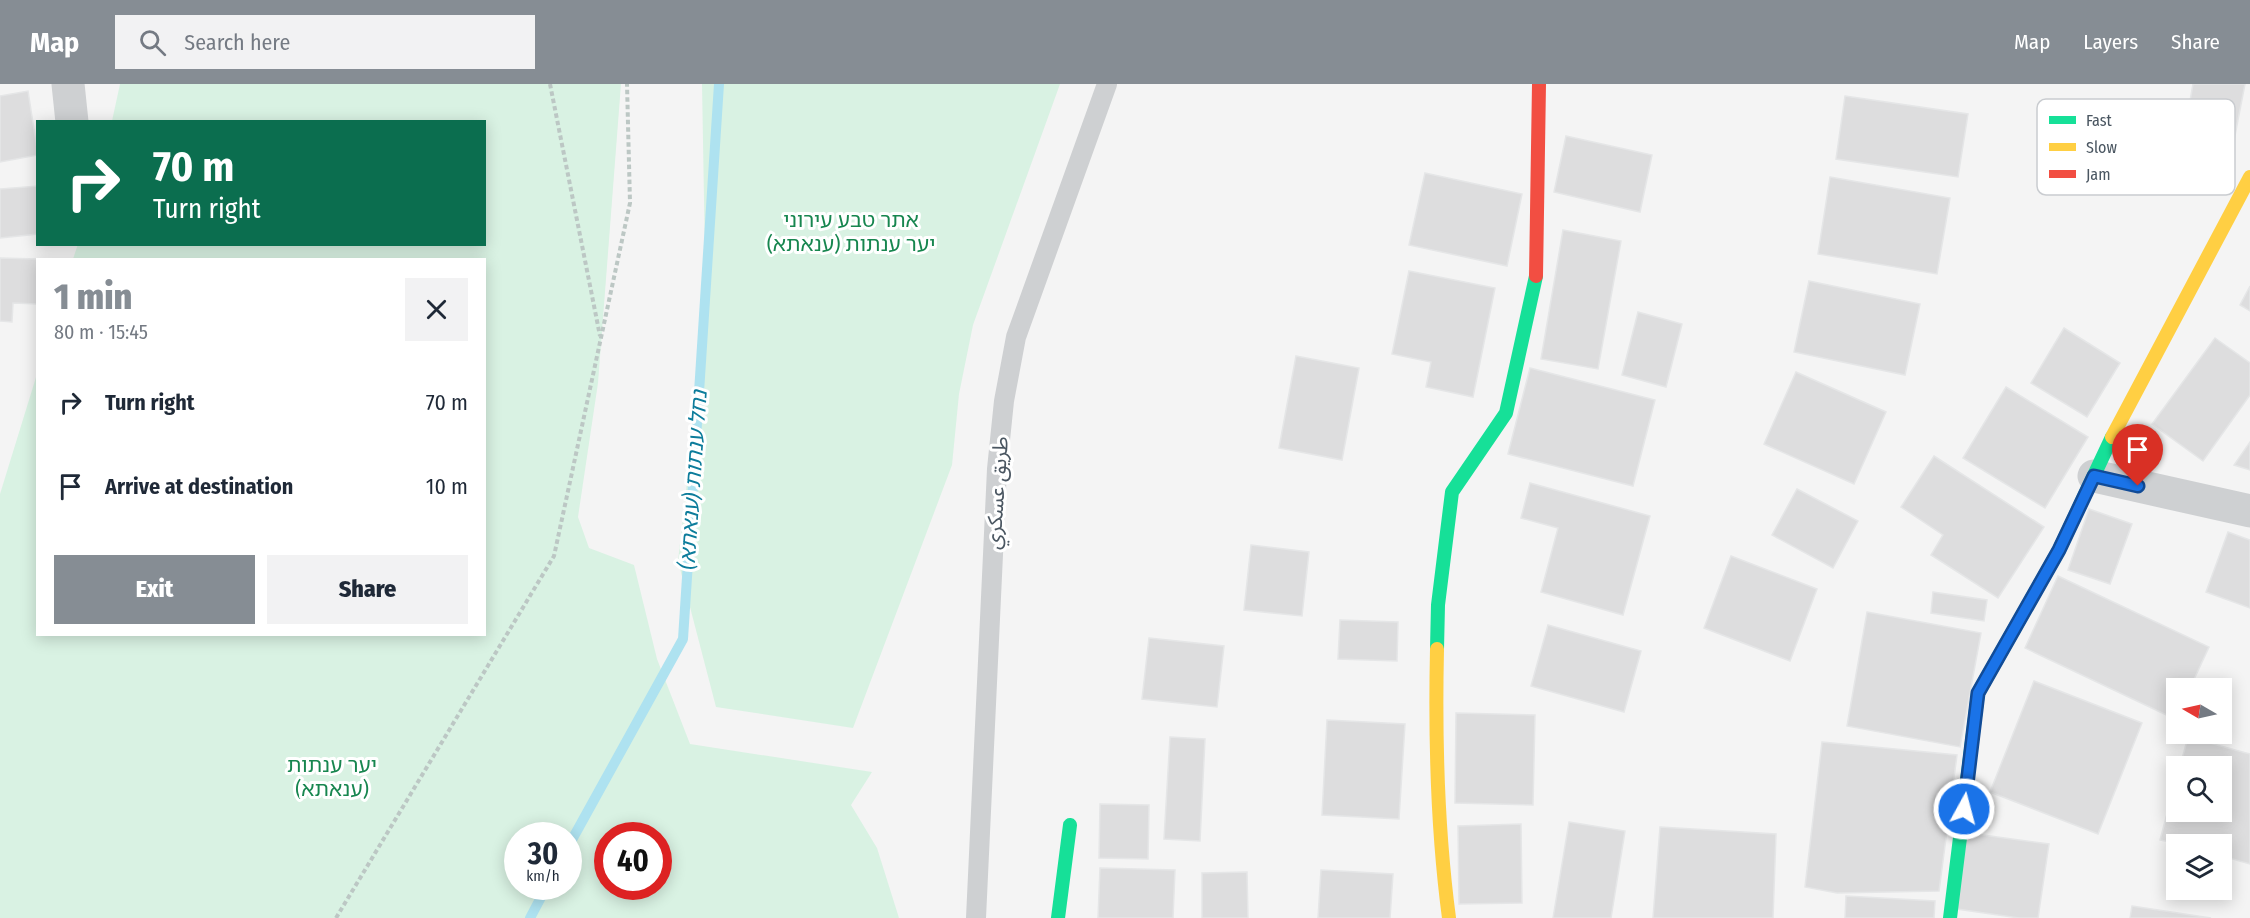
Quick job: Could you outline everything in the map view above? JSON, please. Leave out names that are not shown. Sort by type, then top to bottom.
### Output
[{"type":"street","points":[[68,84],[72,120]]},
{"type":"street","points":[[1449,918],[1440,852],[1435,722],[1438,605],[1452,492],[1506,414],[1536,284],[1539,84]]},
{"type":"street","points":[[1950,918],[1978,693],[2059,550],[2122,415],[2250,177]]},
{"type":"street","points":[[2094,476],[2250,511]]},
{"type":"street","points":[[1058,918],[1070,825]]},
{"type":"lane","name":"طريق عسكري","points":[[976,918],[997,469],[1004,401],[1017,337],[1107,84]]},
{"type":"path","points":[[550,84],[601,338]]},
{"type":"path","points":[[336,918],[554,556],[630,203],[627,84]]},
{"type":"green space","name":"יער ענתות (ענאתא)","points":[[120,84],[621,84],[598,383],[578,517],[589,548],[634,565],[657,659],[690,744],[872,772],[851,805],[877,848],[899,918],[0,918],[0,494],[36,377],[36,636],[486,636],[486,258],[73,258],[77,246],[486,246],[486,120],[112,120]]},
{"type":"green space","name":"אתר טבע עירוני יער ענתות (ענאתא)","points":[[702,84],[1060,84],[973,325],[959,394],[952,465],[853,728],[716,707],[678,561],[706,314]]},
{"type":"building","points":[[2193,84],[2245,84],[2235,136],[2235,99],[2190,99]]},
{"type":"building","points":[[28,91],[36,155],[0,162],[0,96]]},
{"type":"building","points":[[1845,96],[1968,114],[1958,177],[1836,159]]},
{"type":"building","points":[[1566,136],[1652,155],[1640,212],[1554,192]]},
{"type":"building","points":[[1425,173],[1522,194],[1507,266],[1409,245]]},
{"type":"building","points":[[1830,177],[1950,198],[1937,274],[1818,254]]},
{"type":"building","points":[[36,186],[36,234],[0,238],[0,189]]},
{"type":"building","points":[[1563,230],[1621,241],[1598,369],[1541,359]]},
{"type":"building","points":[[0,258],[36,259],[36,304],[13,303],[12,322],[0,321]]},
{"type":"building","points":[[1409,271],[1495,288],[1473,397],[1426,387],[1431,362],[1392,354]]},
{"type":"building","points":[[1809,281],[1920,304],[1905,375],[1794,352]]},
{"type":"building","points":[[2250,286],[2250,311],[2240,305]]},
{"type":"building","points":[[1638,312],[1682,324],[1666,387],[1622,375]]},
{"type":"building","points":[[2064,328],[2120,363],[2087,417],[2031,383]]},
{"type":"building","points":[[2215,338],[2250,363],[2250,395],[2203,461],[2152,424]]},
{"type":"building","points":[[1296,356],[1359,368],[1342,460],[1279,448]]},
{"type":"building","points":[[1530,368],[1655,400],[1633,486],[1508,454]]},
{"type":"building","points":[[1796,372],[1886,412],[1854,484],[1764,444]]},
{"type":"building","points":[[2006,387],[2088,437],[2045,508],[1963,458]]},
{"type":"building","points":[[2250,442],[2250,470],[2234,465]]},
{"type":"building","points":[[1934,456],[2044,527],[1998,598],[1931,555],[1943,535],[1901,507]]},
{"type":"building","points":[[1530,483],[1650,516],[1623,615],[1541,592],[1558,528],[1521,518]]},
{"type":"building","points":[[1797,489],[1858,521],[1833,568],[1772,535]]},
{"type":"building","points":[[2089,509],[2132,524],[2110,584],[2068,570]]},
{"type":"building","points":[[2228,532],[2250,540],[2250,608],[2206,592]]},
{"type":"building","points":[[1251,545],[1309,552],[1302,616],[1244,610]]},
{"type":"building","points":[[1731,556],[1817,589],[1790,661],[1704,628]]},
{"type":"building","points":[[2058,576],[2209,647],[2195,678],[2166,678],[2166,715],[2025,648]]},
{"type":"building","points":[[1933,592],[1987,600],[1984,621],[1931,613]]},
{"type":"building","points":[[1867,612],[1981,633],[1960,747],[1847,726]]},
{"type":"building","points":[[1340,620],[1398,622],[1397,661],[1338,659]]},
{"type":"building","points":[[1548,625],[1641,651],[1624,712],[1531,686]]},
{"type":"building","points":[[1149,638],[1224,646],[1217,707],[1142,699]]},
{"type":"building","points":[[2034,681],[2142,723],[2098,834],[1990,792]]},
{"type":"building","points":[[1456,713],[1535,715],[1533,805],[1455,803]]},
{"type":"building","points":[[1327,720],[1405,724],[1399,819],[1322,815]]},
{"type":"building","points":[[1170,737],[1205,739],[1200,841],[1164,839]]},
{"type":"building","points":[[1822,742],[1957,755],[1939,891],[1837,893],[1805,887]]},
{"type":"building","points":[[2186,744],[2214,744],[2250,754],[2250,864],[2232,859],[2232,834],[2166,834],[2166,841],[2160,840],[2166,818],[2166,822],[2232,822],[2232,756],[2183,756]]},
{"type":"building","points":[[1100,804],[1149,805],[1148,859],[1099,858]]},
{"type":"building","points":[[1569,822],[1625,831],[1611,918],[1553,918]]},
{"type":"building","points":[[1521,824],[1522,903],[1459,904],[1458,826]]},
{"type":"building","points":[[1660,827],[1776,834],[1773,918],[1653,918]]},
{"type":"building","points":[[1961,832],[2049,844],[2038,918],[2019,918],[1950,908]]},
{"type":"building","points":[[1100,868],[1175,870],[1173,918],[1098,918]]},
{"type":"building","points":[[1321,870],[1393,874],[1390,918],[1318,918]]},
{"type":"building","points":[[1247,872],[1248,918],[1202,918],[1202,873]]},
{"type":"building","points":[[1846,896],[1935,901],[1934,918],[1845,918]]},
{"type":"building","points":[[2132,906],[2211,918],[2130,918]]},
{"type":"waterway","name":"נחל ענתות (ענאתא)","points":[[582,822],[683,639],[719,84]]},
{"type":"waterway","name":"נחל ענתות (ענאתא)","points":[[530,918],[540,900]]},
{"type":"traffic: fast","points":[[1437,649],[1438,605],[1452,492],[1506,413],[1536,276]]},
{"type":"traffic: fast","points":[[1950,918],[1978,693],[2059,550],[2112,437]]},
{"type":"traffic: fast","points":[[1058,918],[1070,825]]},
{"type":"traffic: slow","points":[[2112,437],[2250,177]]},
{"type":"traffic: slow","points":[[1437,649],[1438,784],[1449,918]]},
{"type":"traffic: jam","points":[[1536,276],[1539,84]]},
{"type":"route","points":[[1964,809],[1978,693],[2059,550],[2094,476],[2138,486]]}]
